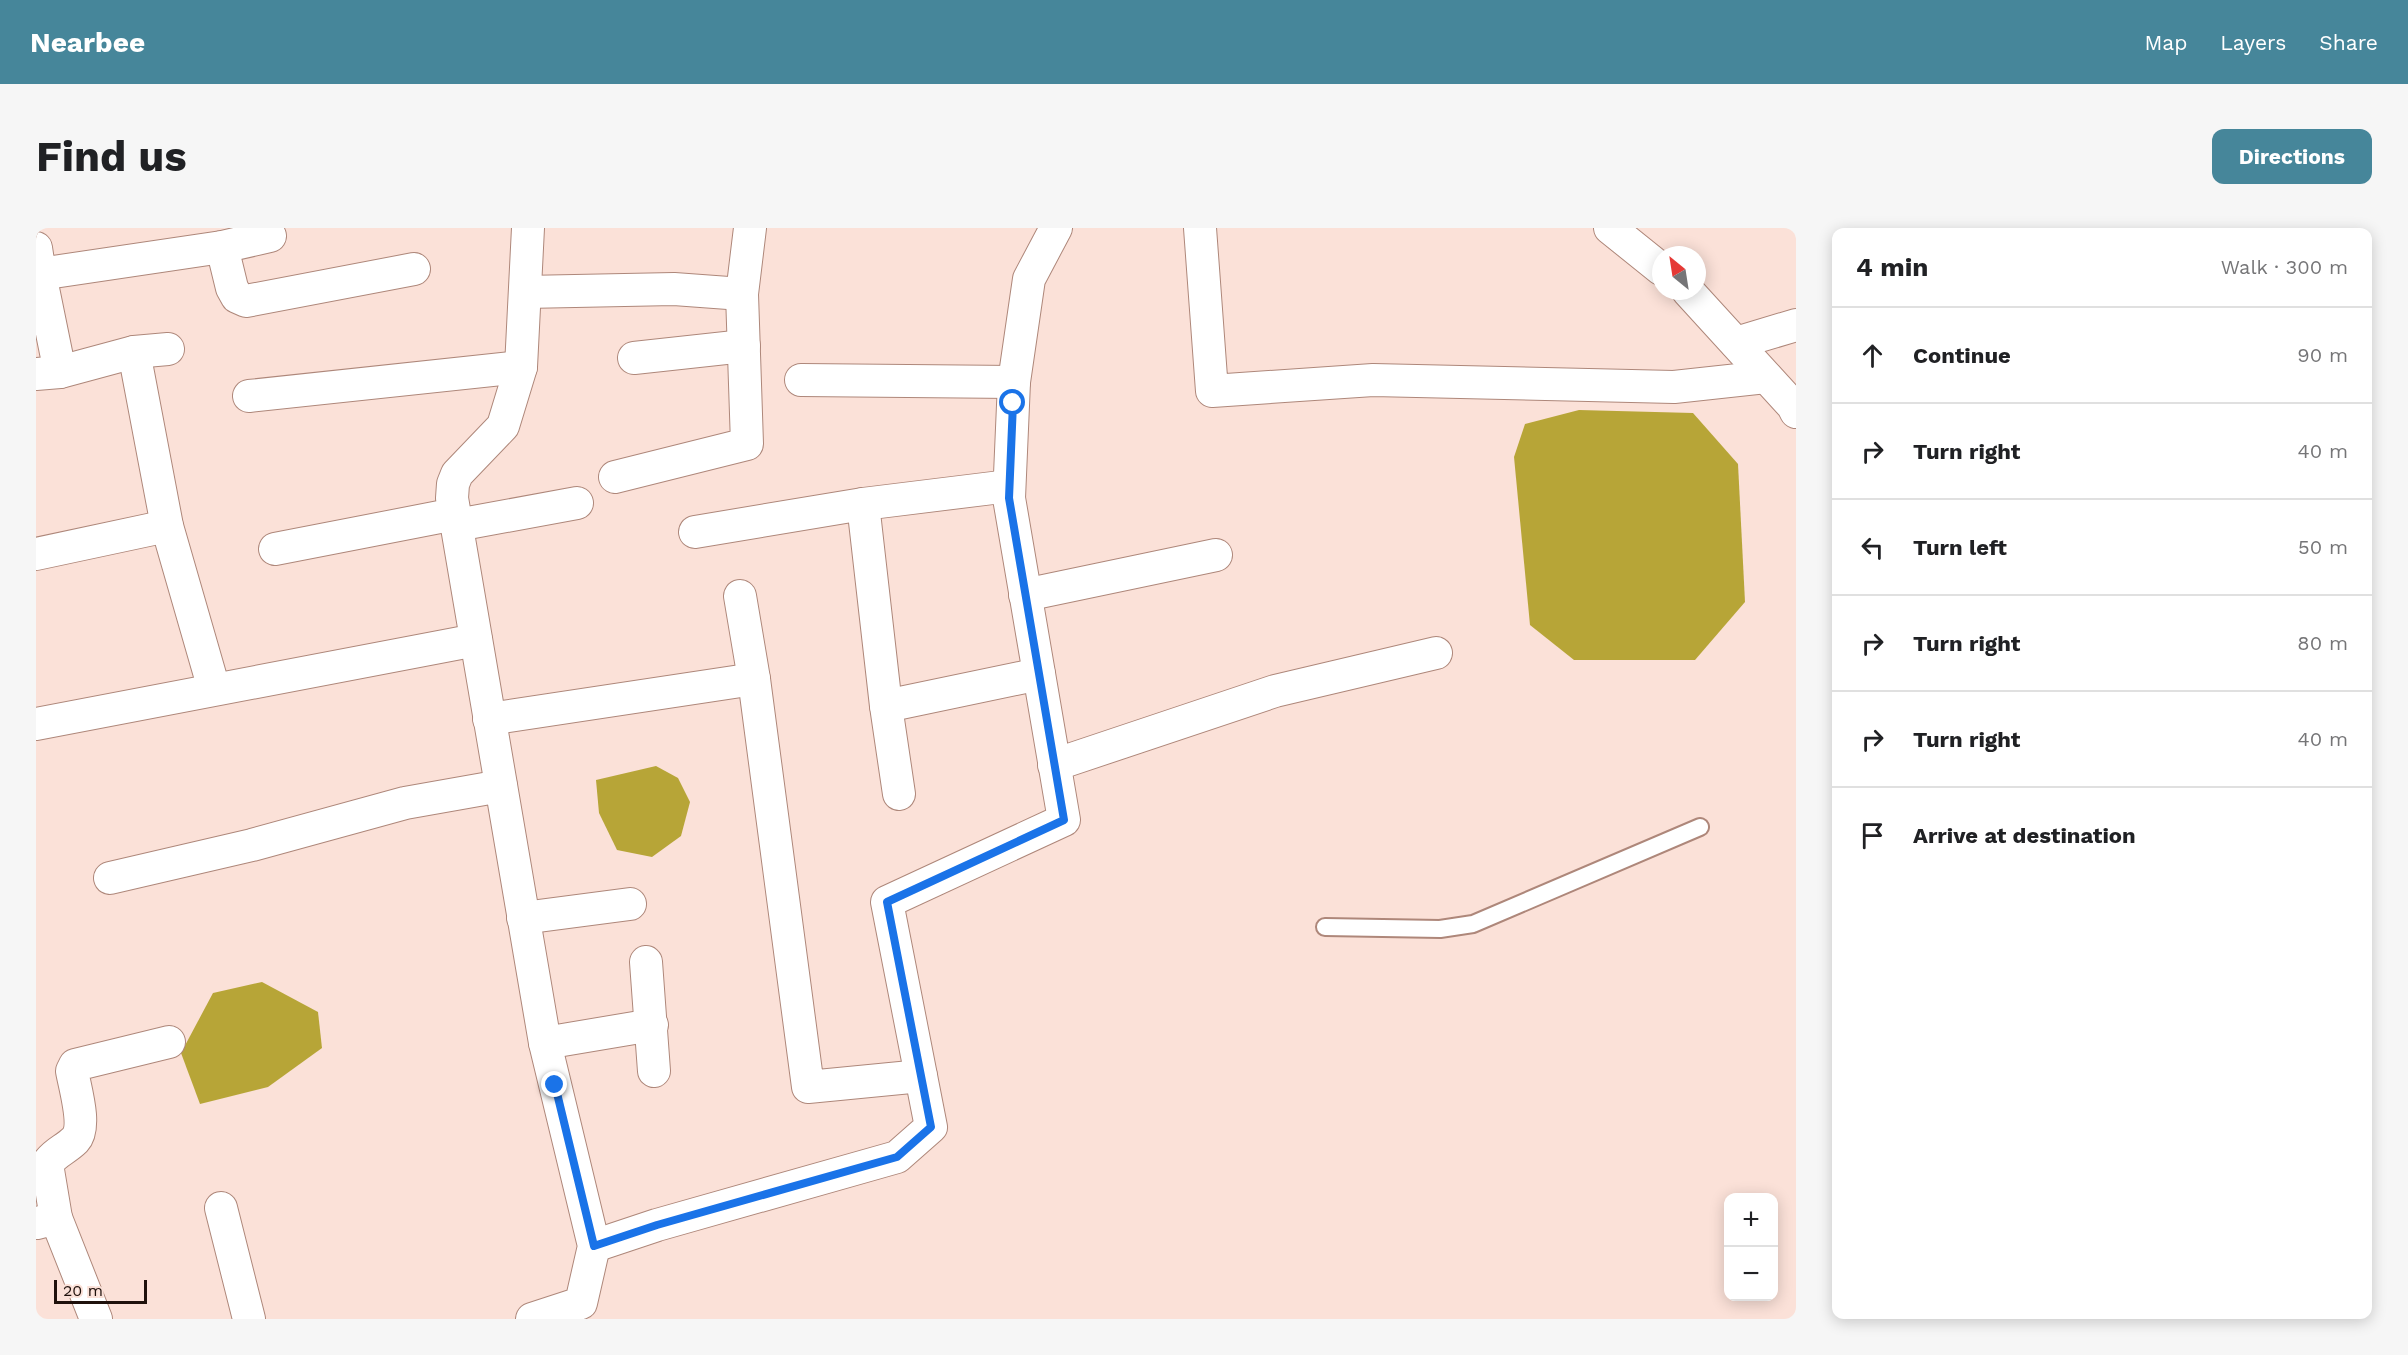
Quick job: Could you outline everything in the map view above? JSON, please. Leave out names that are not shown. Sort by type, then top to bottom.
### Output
[{"type":"street","points":[[528,228],[521,367],[503,426],[457,474],[453,484],[452,498],[545,1043],[594,1246],[583,1311],[532,1319]]},
{"type":"street","points":[[615,477],[747,444],[742,294],[750,228]]},
{"type":"street","points":[[594,1246],[657,1225],[897,1157],[931,1127],[887,902],[1064,820],[1009,498],[1014,382],[1029,279],[1056,228]]},
{"type":"street","points":[[1200,228],[1212,391],[1373,380],[1674,387],[1766,376]]},
{"type":"street","points":[[1610,228],[1652,262]]},
{"type":"street","points":[[168,349],[134,352],[48,373],[38,261],[222,247],[270,236]]},
{"type":"street","points":[[222,247],[232,288],[237,297],[246,301],[414,269]]},
{"type":"street","points":[[525,292],[674,289],[742,294]]},
{"type":"street","points":[[1696,300],[1796,412]]},
{"type":"street","points":[[1736,343],[1796,325]]},
{"type":"street","points":[[633,358],[744,346]]},
{"type":"street","points":[[134,352],[167,526],[214,688]]},
{"type":"street","points":[[249,396],[521,367]]},
{"type":"street","points":[[801,380],[1014,382]]},
{"type":"street","points":[[694,532],[863,504],[1009,486]]},
{"type":"street","points":[[274,549],[577,503]]},
{"type":"street","points":[[863,504],[886,706],[899,794]]},
{"type":"street","points":[[36,554],[167,526]]},
{"type":"street","points":[[1025,595],[1216,555]]},
{"type":"street","points":[[740,596],[754,679],[808,1087],[921,1076]]},
{"type":"street","points":[[36,724],[214,688],[476,640]]},
{"type":"street","points":[[1054,765],[1275,691],[1436,653]]},
{"type":"street","points":[[886,706],[1039,674]]},
{"type":"street","points":[[489,718],[754,679]]},
{"type":"street","points":[[110,878],[252,845],[405,803],[501,786]]},
{"type":"street","points":[[524,918],[630,904]]},
{"type":"street","points":[[646,962],[654,1071]]},
{"type":"street","points":[[545,1043],[652,1025]]},
{"type":"street","points":[[96,1319],[46,1220],[47,1164],[54,1154],[78,1137],[81,1121],[72,1071],[75,1065],[169,1042]]},
{"type":"street","points":[[220,1208],[249,1319]]},
{"type":"lane","points":[[1325,927],[1440,929],[1473,924],[1700,827]]},
{"type":"shaded area","points":[[1579,410],[1693,413],[1738,464],[1745,602],[1695,660],[1574,660],[1530,625],[1514,457],[1525,424]]},
{"type":"shaded area","points":[[656,766],[678,778],[690,802],[681,836],[652,857],[617,850],[599,813],[596,780]]},
{"type":"shaded area","points":[[262,982],[318,1012],[322,1048],[268,1087],[200,1104],[181,1053],[213,993]]},
{"type":"route","points":[[555,1085],[594,1246],[657,1225],[897,1157],[931,1127],[887,902],[1064,820],[1009,498],[1013,403]]}]
